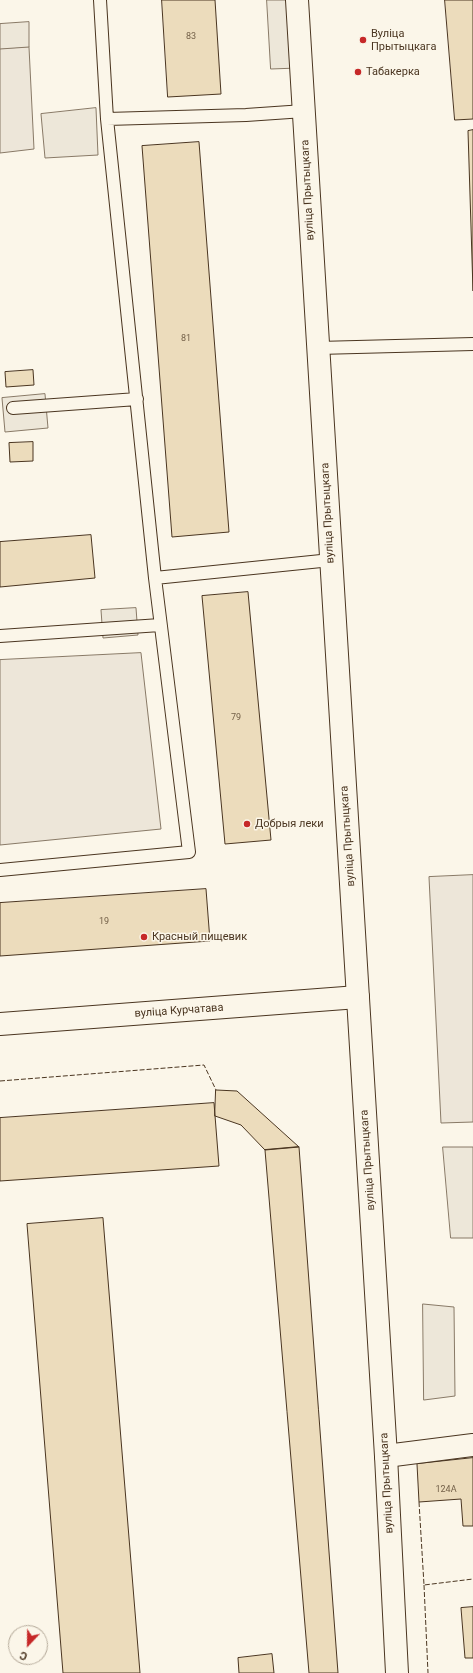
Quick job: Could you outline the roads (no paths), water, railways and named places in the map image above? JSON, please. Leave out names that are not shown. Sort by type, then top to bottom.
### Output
[{"type":"main road","name":"вуліца Прытыцкага","points":[[297,0],[312,273],[318,348],[358,997],[398,1673]]},
{"type":"main road","name":"вуліца Курчатава","points":[[0,1024],[358,997]]},
{"type":"main road","points":[[386,1456],[473,1445]]},
{"type":"lane","points":[[0,870],[189,852],[154,578],[137,399],[107,119],[100,0]]},
{"type":"lane","points":[[107,119],[246,115],[304,111]]},
{"type":"lane","points":[[318,348],[473,344]]},
{"type":"lane","points":[[13,408],[137,399]]},
{"type":"lane","points":[[154,578],[331,560]]},
{"type":"lane","points":[[0,636],[160,625]]},
{"type":"place","name":"Вуліца Прытыцкага","points":[[363,40]]},
{"type":"place","name":"Табакерка","points":[[358,72]]},
{"type":"place","name":"Добрыя леки","points":[[247,824]]},
{"type":"place","name":"Красный пищевик","points":[[144,937]]}]
